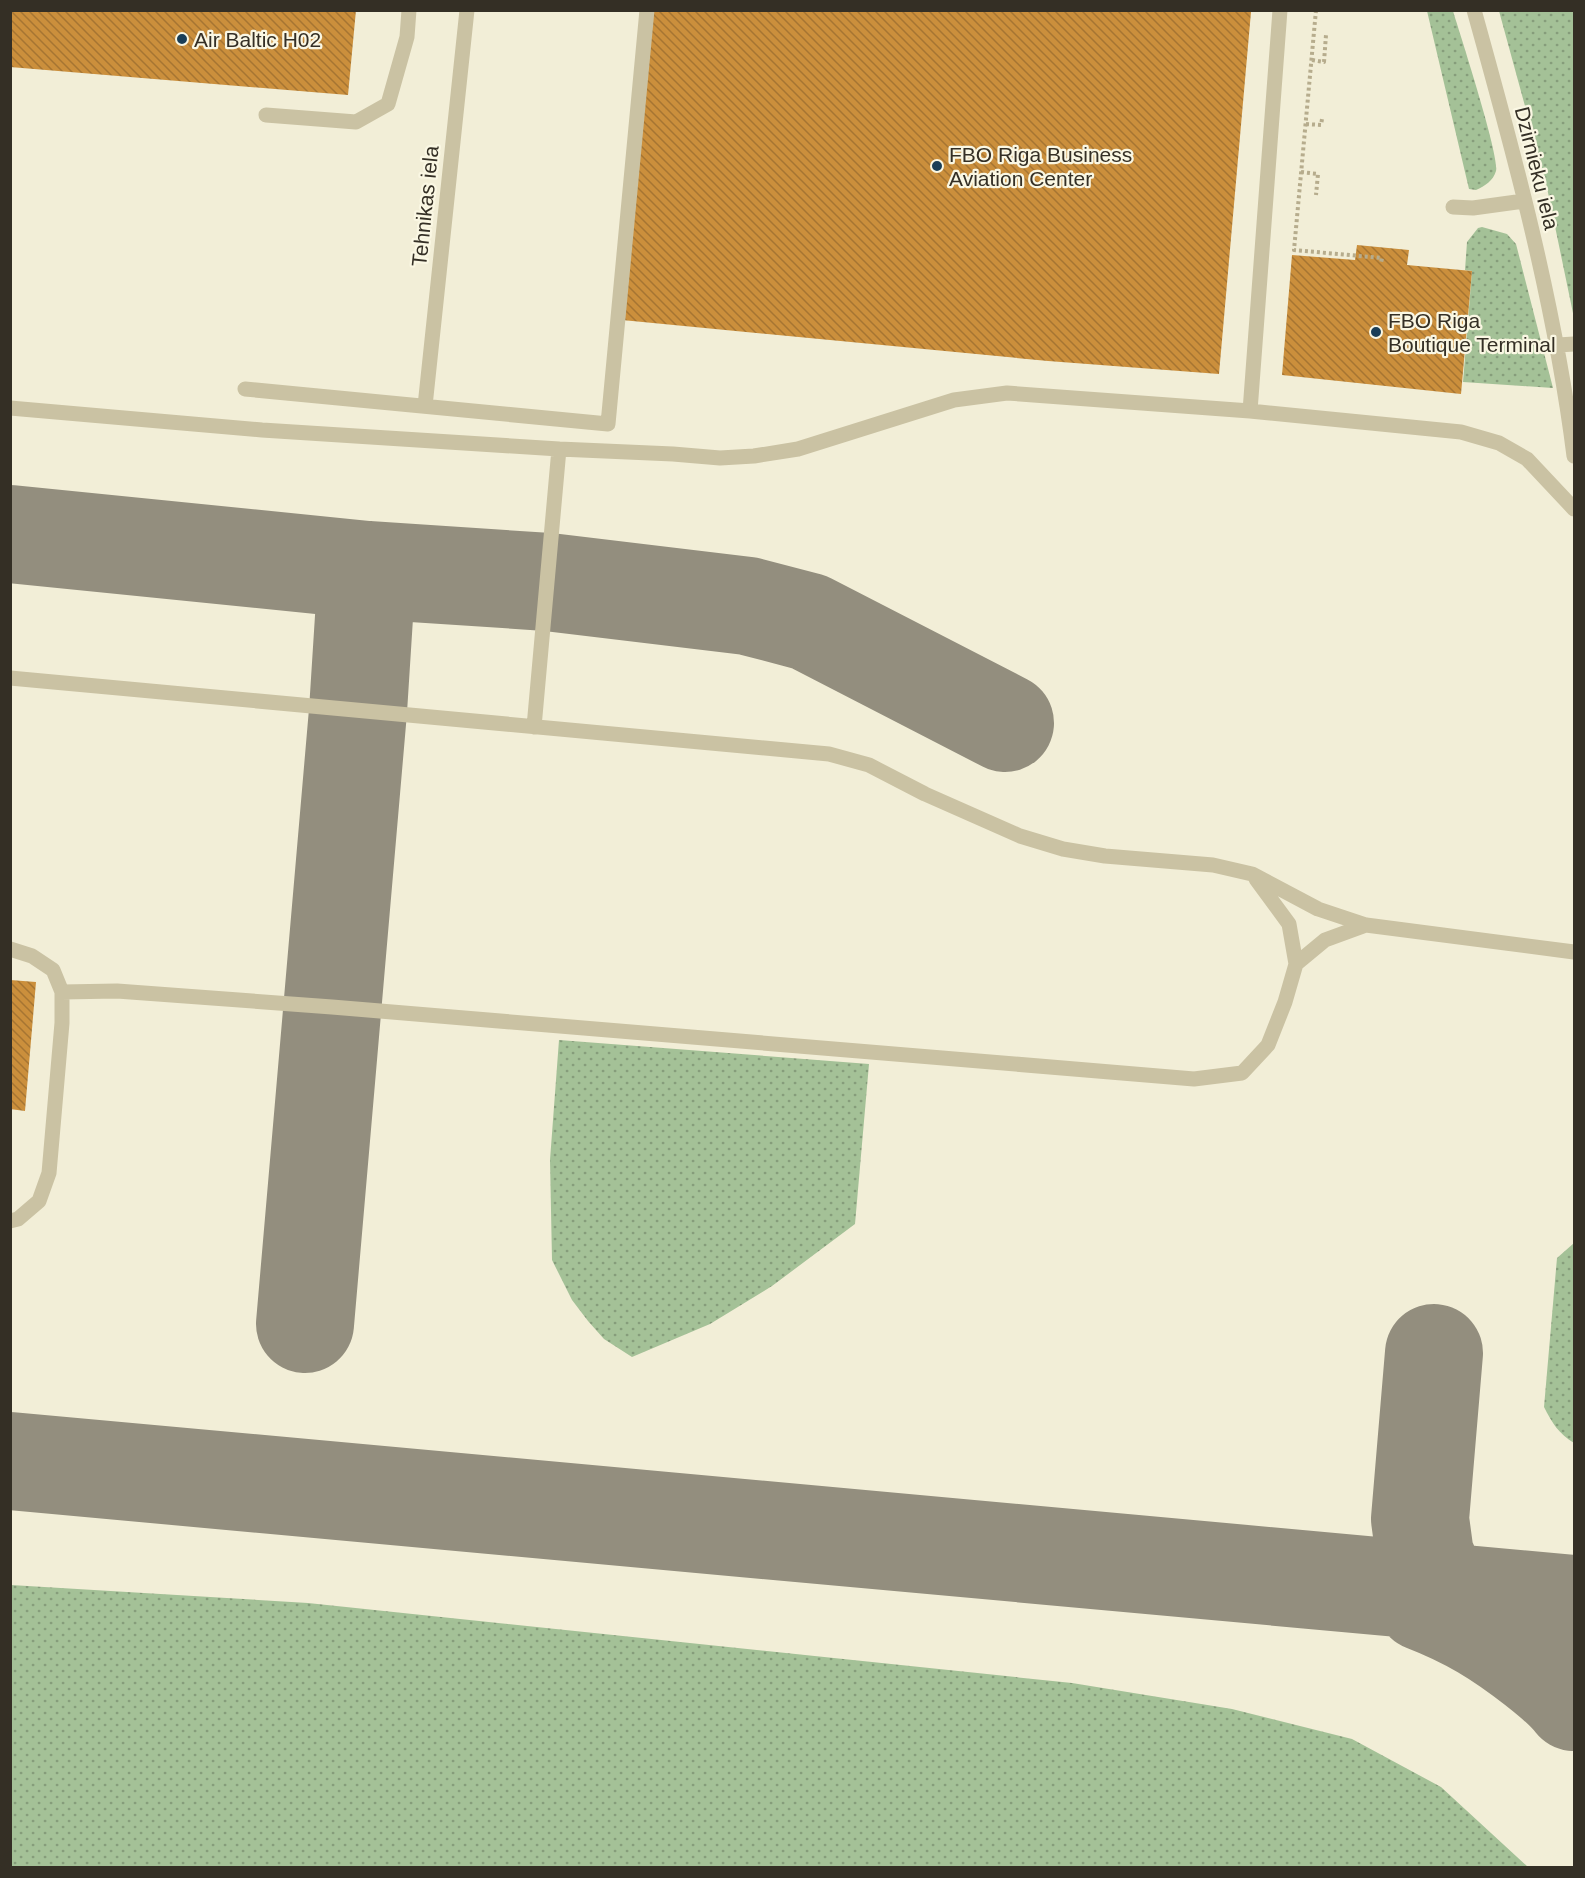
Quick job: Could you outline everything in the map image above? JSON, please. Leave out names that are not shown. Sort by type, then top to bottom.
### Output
[{"type":"lane","points":[[266,115],[356,122],[388,104],[407,37],[409,10]]},
{"type":"lane","name":"Tehnikas iela","points":[[425,406],[467,10]]},
{"type":"lane","points":[[245,389],[608,424],[647,10]]},
{"type":"lane","points":[[1250,411],[1280,10]]},
{"type":"lane","name":"Dzirnieku iela","points":[[1474,10],[1505,122],[1558,345],[1575,456]]},
{"type":"lane","points":[[1453,207],[1473,208],[1524,201]]},
{"type":"lane","points":[[1558,345],[1575,344]]},
{"type":"lane","points":[[10,408],[262,430],[720,458],[754,456],[798,449],[954,400],[1007,393],[1250,411],[1461,432],[1499,443],[1527,459],[1575,509]]},
{"type":"lane","points":[[534,727],[559,449]]},
{"type":"lane","points":[[10,678],[829,754],[869,765],[925,794],[1020,836],[1063,849],[1105,856],[1213,865],[1252,874],[1318,909],[1366,925],[1575,952]]},
{"type":"lane","points":[[62,992],[117,991],[332,1006],[1194,1079],[1242,1073],[1268,1045],[1285,1002],[1296,964],[1289,924],[1252,874]]},
{"type":"lane","points":[[1296,964],[1325,940],[1366,925]]},
{"type":"lane","points":[[10,949],[32,956],[53,970],[62,992],[62,1023],[49,1173],[39,1201],[18,1219],[10,1221]]},
{"type":"path","points":[[1317,10],[1294,250],[1382,258],[1381,263]]},
{"type":"path","points":[[1312,60],[1324,62],[1326,35]]},
{"type":"path","points":[[1306,124],[1321,125],[1322,119]]},
{"type":"path","points":[[1301,172],[1318,174],[1316,195]]},
{"type":"green space","points":[[1427,11],[1453,11],[1486,120],[1496,161],[1496,171],[1488,183],[1476,190],[1469,189]]},
{"type":"green space","points":[[1499,11],[1574,11],[1574,318],[1546,183]]},
{"type":"green space","points":[[1478,228],[1507,234],[1516,244],[1553,388],[1463,382],[1472,271],[1465,270],[1467,242]]},
{"type":"green space","points":[[559,1040],[869,1064],[855,1224],[772,1286],[710,1324],[632,1357],[604,1339],[588,1321],[572,1300],[552,1260],[550,1160]]},
{"type":"green space","points":[[1574,1243],[1574,1443],[1556,1428],[1544,1407],[1557,1258]]},
{"type":"green space","points":[[11,1585],[308,1603],[1072,1683],[1232,1709],[1352,1739],[1441,1787],[1528,1867],[11,1867]]},
{"type":"building","name":"Air Baltic H02","points":[[10,10],[356,10],[348,95],[10,67]]},
{"type":"building","name":"FBO Riga Business Aviation Center","points":[[653,10],[1251,12],[1219,374],[1048,361],[622,320]]},
{"type":"building","name":"FBO Riga Boutique Terminal","points":[[1357,245],[1409,250],[1407,265],[1472,271],[1461,394],[1282,375],[1292,255],[1355,260]]},
{"type":"building","points":[[10,980],[36,982],[25,1111],[10,1109]]},
{"type":"taxiway","points":[[10,534],[367,570],[548,582],[748,606],[809,622],[1005,723]]},
{"type":"taxiway","points":[[305,1324],[358,711],[367,570]]},
{"type":"taxiway","points":[[1434,1353],[1420,1519],[1425,1556],[1441,1592],[1457,1615]]},
{"type":"taxiway","points":[[10,1461],[1574,1604]]},
{"type":"taxiway","points":[[1424,1602],[1455,1615],[1496,1638],[1546,1675],[1574,1702]]},
{"type":"place","name":"Air Baltic H02","points":[[182,39]]},
{"type":"place","name":"FBO Riga Business Aviation Center","points":[[937,166]]},
{"type":"place","name":"FBO Riga Boutique Terminal","points":[[1376,332]]}]
